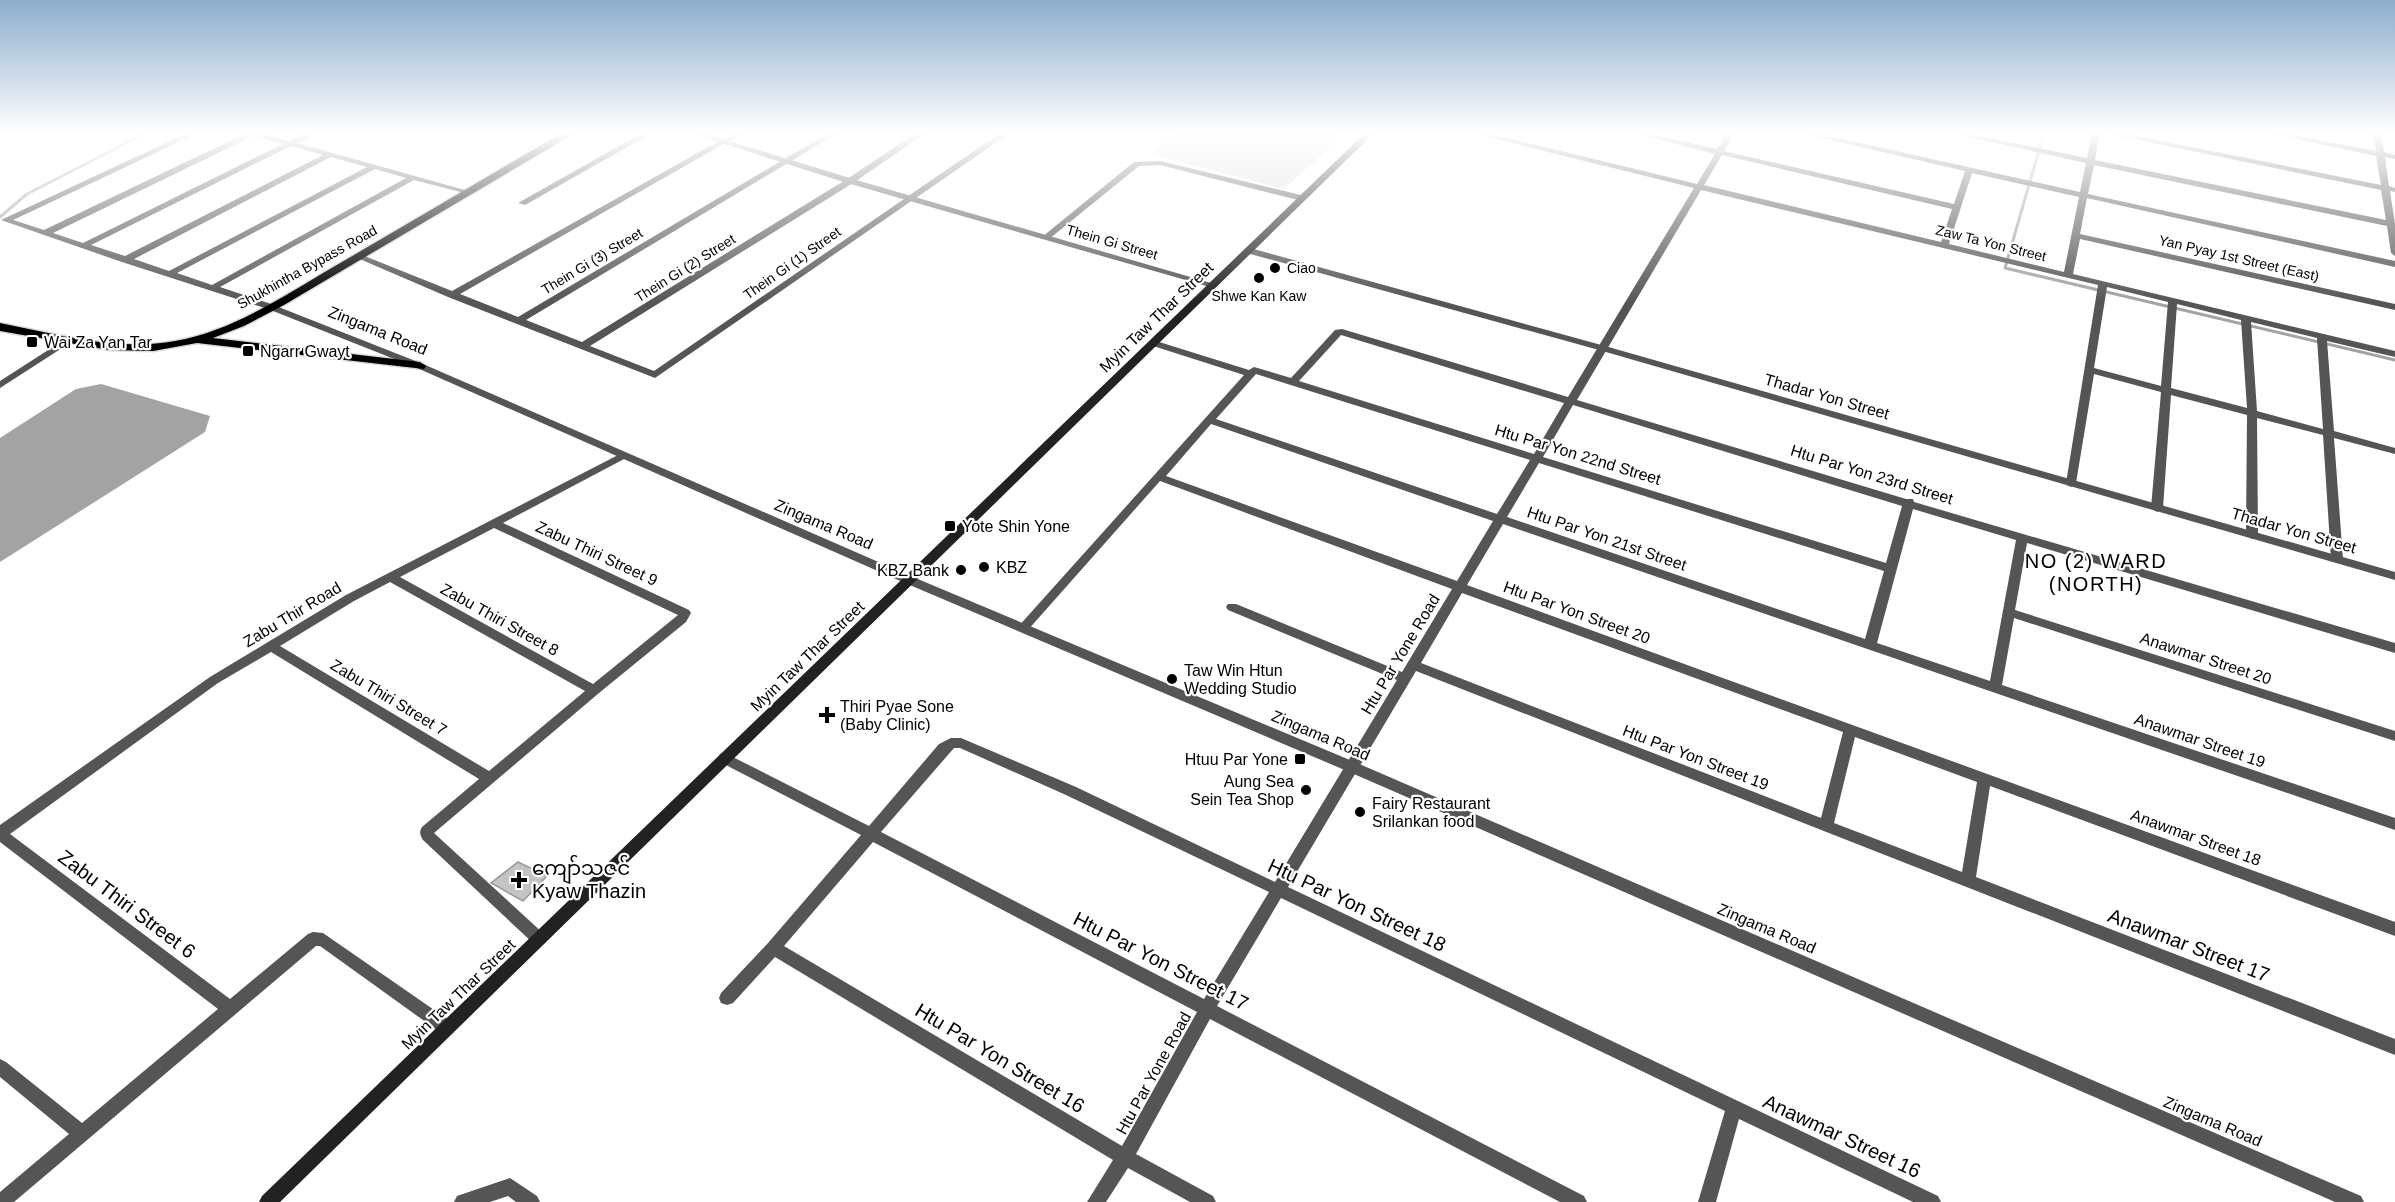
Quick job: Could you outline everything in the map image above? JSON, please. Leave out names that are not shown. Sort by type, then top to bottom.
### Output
[{"type":"main road","name":"Shukhintha Bypass Road","points":[[0,327],[143,348],[196,340],[271,307],[473,189]]},
{"type":"main road","name":"Myin Taw Thar Street","points":[[268,1202],[1311,189]]},
{"type":"main road","points":[[196,340],[420,366]]},
{"type":"street","name":"Zingama Road","points":[[71,189],[4,220],[271,307],[420,366],[909,580],[1352,767],[2355,1202]]},
{"type":"street","points":[[45,233],[137,189]]},
{"type":"street","points":[[83,246],[198,189]]},
{"type":"street","points":[[125,260],[263,189]]},
{"type":"street","points":[[169,274],[329,189]]},
{"type":"street","points":[[212,288],[391,189]]},
{"type":"street","points":[[457,189],[468,192]]},
{"type":"street","points":[[522,203],[547,189]]},
{"type":"street","points":[[451,295],[640,189]]},
{"type":"street","name":"Thein Gi (3) Street","points":[[518,321],[741,189]]},
{"type":"street","name":"Thein Gi (2) Street","points":[[583,346],[838,189]]},
{"type":"street","name":"Thein Gi Street","points":[[876,189],[1213,285]]},
{"type":"street","name":"Thein Gi (1) Street","points":[[583,346],[655,375],[922,189]]},
{"type":"street","points":[[1046,237],[1106,189]]},
{"type":"street","points":[[1265,189],[1302,198]]},
{"type":"street","name":"Htu Par Yone Road","points":[[1096,1202],[1125,1157],[1207,1009],[1697,189]]},
{"type":"street","name":"Zaw Ta Yon Street","points":[[1707,189],[2395,354]]},
{"type":"street","points":[[1877,189],[1956,207]]},
{"type":"street","points":[[1944,246],[1962,189]]},
{"type":"street","points":[[2054,189],[2395,264]]},
{"type":"street","points":[[2068,276],[2086,189]]},
{"type":"street","points":[[2223,189],[2391,224]]},
{"type":"street","points":[[2384,189],[2395,253]]},
{"type":"street","name":"Yan Pyay 1st Street (East)","points":[[2076,236],[2395,307]]},
{"type":"street","name":"Thadar Yon Street","points":[[1250,250],[1602,348],[2395,576]]},
{"type":"street","points":[[359,257],[583,346]]},
{"type":"street","points":[[2071,483],[2103,284]]},
{"type":"street","points":[[2157,507],[2173,301]]},
{"type":"street","points":[[2246,319],[2252,413],[2252,535]]},
{"type":"street","name":"Htu Par Yon 23rd Street","points":[[1293,382],[1340,331],[1910,502],[2022,538],[2395,648]]},
{"type":"street","points":[[2322,337],[2337,559]]},
{"type":"street","points":[[0,385],[70,339]]},
{"type":"street","name":"Htu Par Yon 22nd Street","points":[[1153,343],[1293,382],[1892,569]]},
{"type":"street","points":[[2090,370],[2395,451]]},
{"type":"street","points":[[1023,628],[1253,372]]},
{"type":"street","name":"Htu Par Yon 21st Street","points":[[1209,420],[1995,687]]},
{"type":"street","name":"Zabu Thir Road","points":[[0,833],[214,680],[350,598],[622,456]]},
{"type":"street","name":"Htu Par Yon Street 20","points":[[1159,477],[1984,779]]},
{"type":"street","points":[[1870,645],[1910,502]]},
{"type":"street","name":"Zabu Thiri Street 9","points":[[495,524],[684,614],[682,619],[594,690]]},
{"type":"street","points":[[1995,687],[2022,538]]},
{"type":"street","name":"Zabu Thiri Street 8","points":[[391,576],[594,690]]},
{"type":"street","points":[[1232,607],[1405,678]]},
{"type":"street","name":"Anawmar Street 20","points":[[2008,612],[2395,736]]},
{"type":"street","name":"Zabu Thiri Street 7","points":[[271,646],[489,778]]},
{"type":"street","name":"Htu Par Yon Street 19","points":[[1413,664],[1968,881]]},
{"type":"street","name":"Anawmar Street 19","points":[[1995,687],[2395,824]]},
{"type":"street","points":[[539,939],[428,836],[428,831],[594,690]]},
{"type":"street","points":[[1826,825],[1850,730]]},
{"type":"street","name":"Htu Par Yon Street 18","points":[[870,834],[944,748],[951,743],[961,743],[1071,790],[1734,1108]]},
{"type":"street","name":"Htu Par Yon Street 17","points":[[725,758],[1578,1202]]},
{"type":"street","points":[[1968,881],[1984,779]]},
{"type":"street","name":"Anawmar Street 18","points":[[1984,779],[2395,929]]},
{"type":"street","name":"Zabu Thiri Street 6","points":[[0,833],[230,1008]]},
{"type":"street","points":[[727,998],[773,948],[870,834]]},
{"type":"street","name":"Anawmar Street 17","points":[[1968,881],[2395,1047]]},
{"type":"street","points":[[1,1202],[313,939],[322,940],[447,1028]]},
{"type":"street","name":"Htu Par Yon Street 16","points":[[773,948],[1125,1157],[1207,1202]]},
{"type":"street","points":[[0,1067],[81,1133]]},
{"type":"street","points":[[1707,1202],[1734,1108]]},
{"type":"street","name":"Anawmar Street 16","points":[[1734,1108],[1902,1195],[1932,1202]]},
{"type":"street","points":[[463,1202],[510,1187],[531,1202]]},
{"type":"shaded area","points":[[101,384],[210,416],[205,432],[0,562],[0,438],[76,389]]},
{"type":"building","name":"ကျော်သဇင် Kyaw Thazin","points":[[518,862],[547,876],[523,901],[491,883]]},
{"type":"waterway","points":[[0,217],[27,194],[37,189]]},
{"type":"waterway","points":[[2028,189],[2005,268],[2395,360]]},
{"type":"place","name":"Ciao","points":[[1275,268]]},
{"type":"place","name":"Shwe Kan Kaw","points":[[1259,278]]},
{"type":"place","name":"Wai Za Yan Tar","points":[[32,342]]},
{"type":"place","name":"Ngarr Gwayt","points":[[248,351]]},
{"type":"place","name":"Yote Shin Yone","points":[[950,526]]},
{"type":"place","name":"KBZ","points":[[984,567]]},
{"type":"place","name":"KBZ Bank","points":[[961,570]]},
{"type":"place","name":"Taw Win Htun Wedding Studio","points":[[1172,679]]},
{"type":"place","name":"Thiri Pyae Sone (Baby Clinic)","points":[[827,715]]},
{"type":"place","name":"Htuu Par Yone","points":[[1300,759]]},
{"type":"place","name":"Aung Sea Sein Tea Shop","points":[[1306,790]]},
{"type":"place","name":"Fairy Restaurant Srilankan food","points":[[1360,812]]},
{"type":"place","name":"ကျော်သဇင် Kyaw Thazin","points":[[519,880]]},
{"type":"district","name":"NO (2) WARD (NORTH)","points":[[2096,572]]}]
